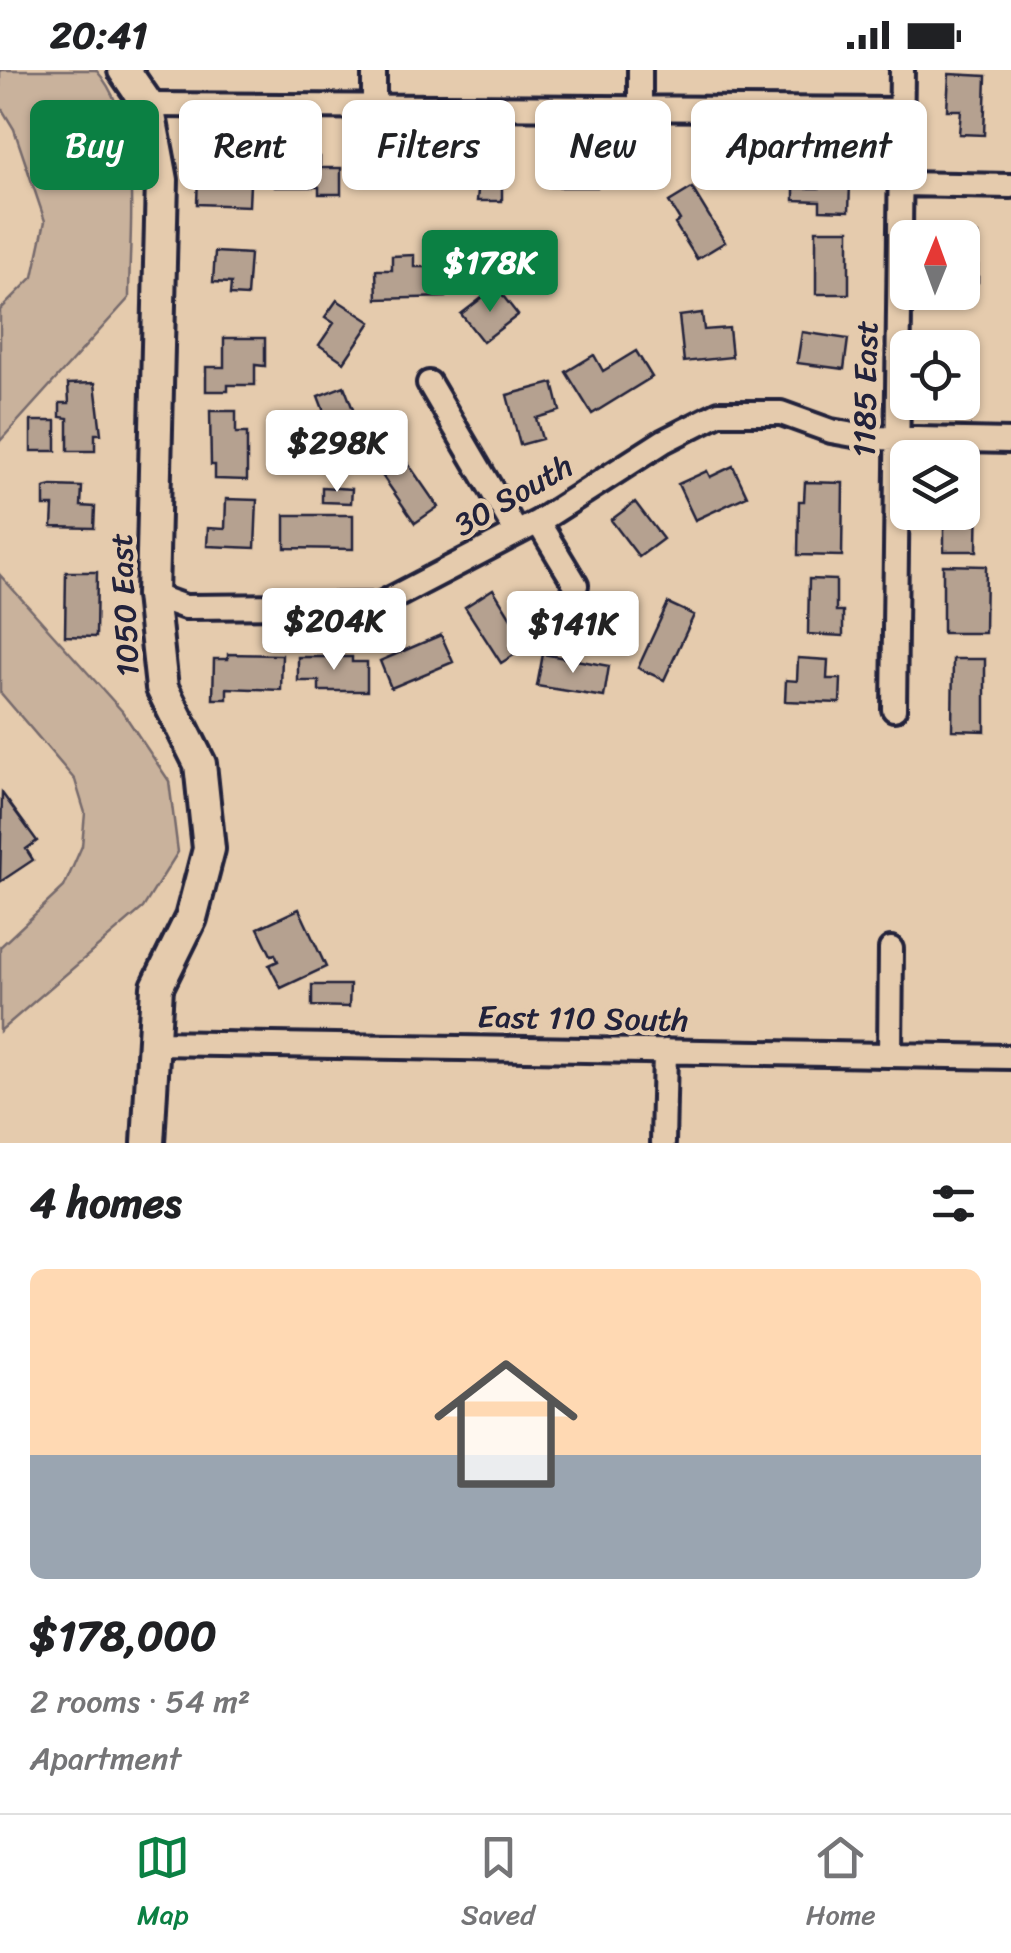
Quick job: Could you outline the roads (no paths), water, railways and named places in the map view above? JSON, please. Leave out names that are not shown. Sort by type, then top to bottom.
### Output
[{"type":"street","points":[[124,70],[145,100]]},
{"type":"street","points":[[374,70],[374,100]]},
{"type":"street","points":[[640,70],[640,100]]},
{"type":"street","name":"1185 East","points":[[901,100],[902,70]]},
{"type":"street","points":[[159,105],[342,108]]},
{"type":"street","name":"1050 East","points":[[148,1143],[157,986],[191,918],[209,849],[200,764],[162,688],[152,594],[162,180],[159,164]]},
{"type":"street","points":[[927,184],[1011,186]]},
{"type":"street","name":"1185 East","points":[[894,709],[902,190]]},
{"type":"street","points":[[428,383],[517,533]]},
{"type":"street","name":"30 South","points":[[152,594],[185,606],[379,605],[538,522],[664,441],[720,413],[780,413],[831,431],[897,438],[1011,441]]},
{"type":"street","points":[[538,522],[576,585]]},
{"type":"street","points":[[890,1055],[892,949]]},
{"type":"street","name":"East 110 South","points":[[153,1042],[1011,1057]]},
{"type":"street","points":[[663,1143],[665,1052]]}]
